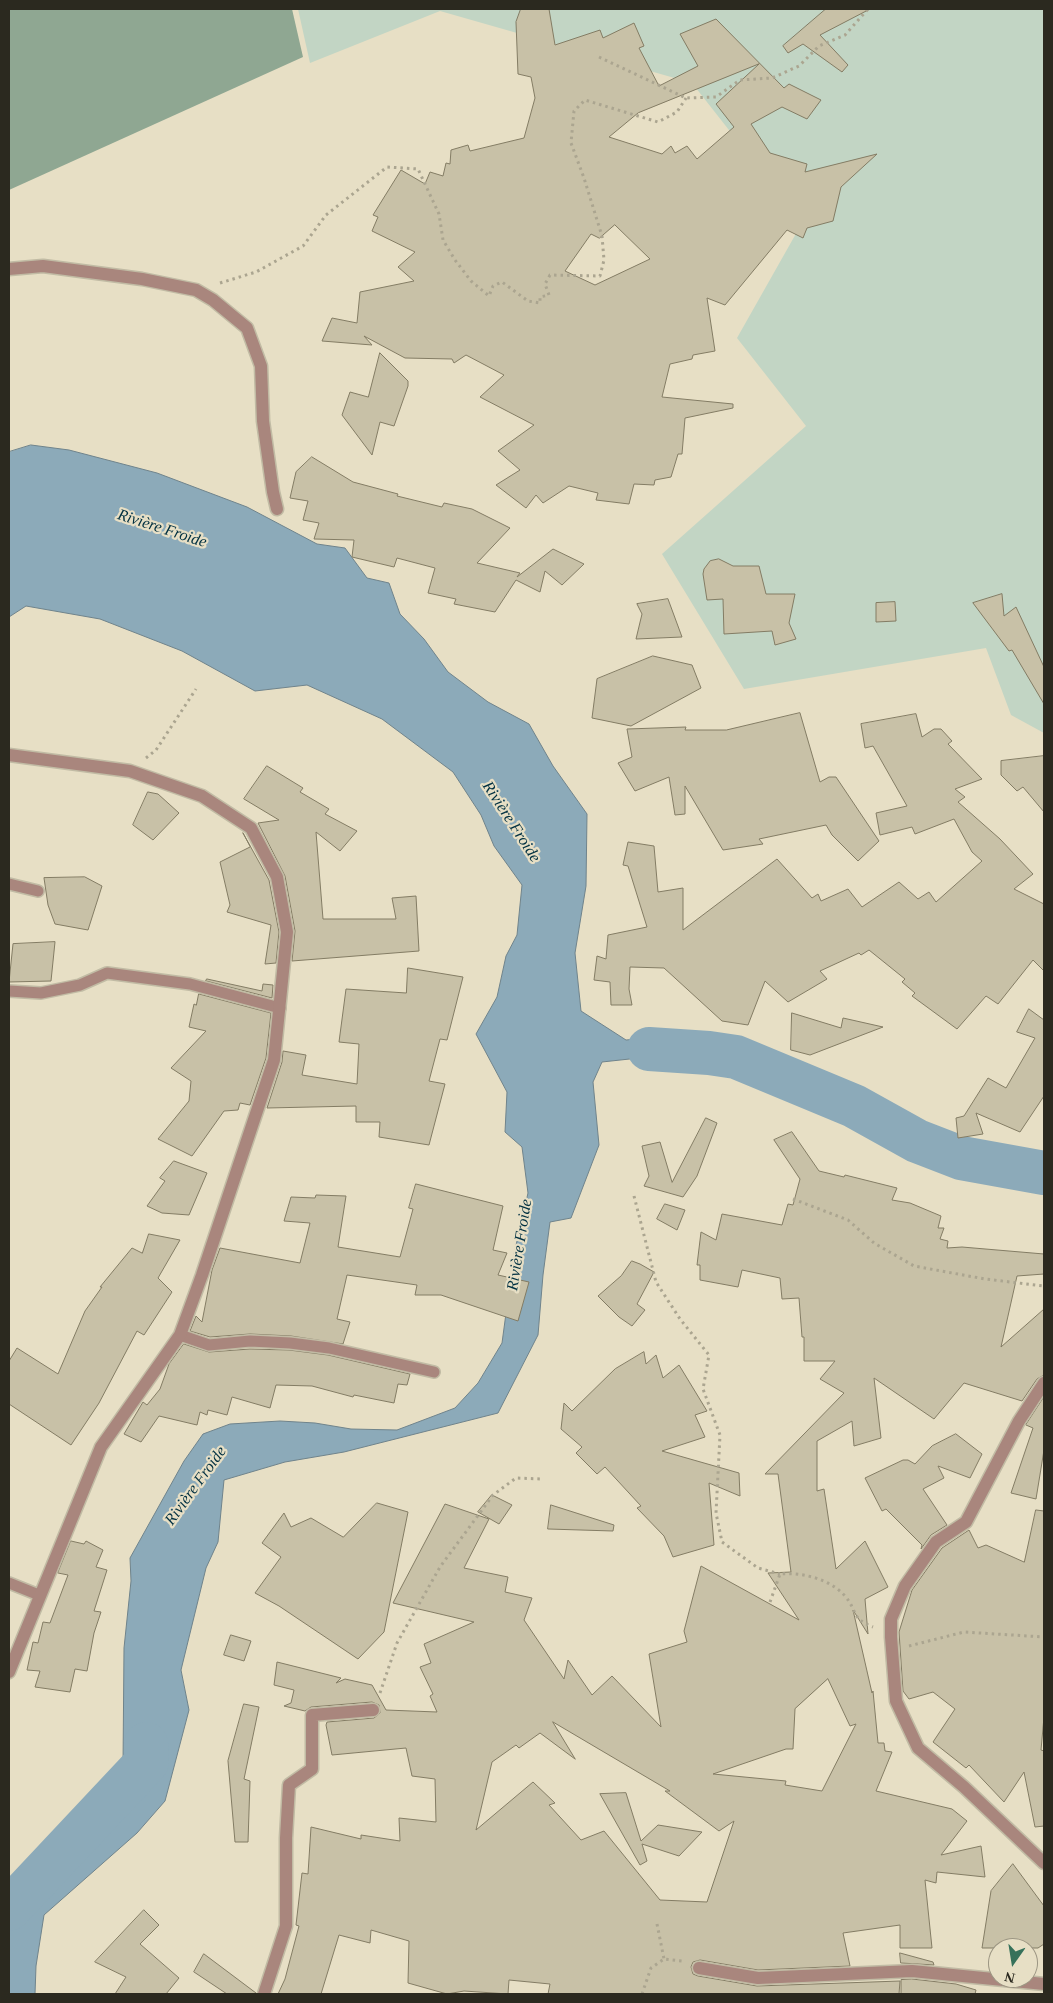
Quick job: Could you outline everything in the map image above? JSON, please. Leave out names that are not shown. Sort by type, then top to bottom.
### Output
[{"type":"street","points":[[9,269],[43,266],[142,279],[196,290],[213,300],[247,328],[261,366],[263,421],[277,509]]},
{"type":"street","points":[[9,754],[130,771],[202,796],[251,828],[277,877],[287,932],[274,1060],[202,1276],[180,1335],[101,1447],[9,1672]]},
{"type":"street","points":[[1044,1383],[1019,1421],[966,1522],[936,1542],[906,1586],[891,1619],[891,1650],[896,1701],[918,1748],[964,1787],[1044,1863]]},
{"type":"street","points":[[264,1994],[286,1926],[286,1838],[289,1785],[312,1769],[312,1716],[374,1710]]},
{"type":"street","points":[[699,1968],[758,1978],[912,1971],[1044,1984]]},
{"type":"lane","points":[[9,884],[38,891]]},
{"type":"lane","points":[[9,991],[41,993],[80,986],[107,973],[190,984],[280,1008]]},
{"type":"lane","points":[[180,1335],[209,1345],[250,1342],[290,1343],[330,1348],[434,1372]]},
{"type":"lane","points":[[9,1583],[39,1595]]},
{"type":"path","points":[[599,57],[686,98],[716,97],[740,80],[772,78],[799,66],[819,46],[845,35],[868,9]]},
{"type":"path","points":[[196,290],[256,272],[303,246],[326,215],[387,167],[418,169],[439,214],[444,240],[455,260],[471,281],[489,296],[493,286],[502,282],[528,301],[540,303],[540,297],[549,294],[545,284],[550,275],[600,276],[604,260],[602,236],[571,143],[574,111],[585,100],[658,122],[677,112],[686,98]]},
{"type":"path","points":[[130,771],[156,750],[196,689]]},
{"type":"path","points":[[634,1196],[656,1282],[680,1319],[709,1355],[703,1388],[720,1435],[716,1513],[722,1542],[758,1568],[780,1574],[795,1572],[833,1585],[846,1598],[860,1622],[891,1637]]},
{"type":"path","points":[[793,1199],[848,1220],[874,1243],[914,1266],[985,1279],[1044,1286]]},
{"type":"path","points":[[374,1710],[397,1642],[440,1568],[471,1524],[493,1495],[516,1478],[542,1479]]},
{"type":"path","points":[[770,1602],[780,1574]]},
{"type":"path","points":[[891,1650],[964,1632],[1044,1637]]},
{"type":"path","points":[[657,1924],[664,1959]]},
{"type":"path","points":[[642,1994],[651,1968],[664,1959],[686,1962],[699,1968]]},
{"type":"green space","points":[[9,9],[292,9],[303,57],[9,190]]},
{"type":"green space","points":[[298,9],[1044,9],[1044,733],[1011,715],[986,648],[744,689],[662,554],[806,426],[737,338],[802,223],[692,83],[440,11],[310,63]]},
{"type":"water","points":[[31,445],[69,450],[157,473],[247,507],[317,544],[345,548],[367,578],[389,583],[400,614],[424,639],[448,672],[488,702],[529,724],[553,766],[587,814],[586,886],[575,953],[581,1011],[626,1040],[661,1037],[679,1041],[709,1053],[684,1057],[648,1057],[602,1062],[593,1082],[599,1145],[571,1218],[550,1222],[538,1335],[498,1413],[344,1452],[285,1462],[224,1480],[218,1542],[206,1568],[181,1670],[189,1710],[165,1801],[137,1833],[44,1915],[36,1966],[35,1994],[9,1994],[9,1888],[116,1806],[123,1765],[124,1648],[131,1581],[130,1558],[184,1461],[203,1434],[230,1424],[280,1421],[315,1423],[351,1429],[397,1430],[455,1408],[478,1383],[502,1343],[514,1254],[528,1193],[522,1147],[505,1132],[507,1092],[476,1034],[497,997],[506,956],[517,935],[522,885],[494,846],[481,815],[453,772],[382,719],[307,685],[255,691],[182,651],[100,619],[26,606],[9,617],[9,452]]},
{"type":"building","points":[[521,9],[549,9],[555,45],[600,30],[603,38],[634,23],[644,46],[639,48],[659,86],[698,66],[680,34],[716,19],[784,88],[789,84],[821,100],[807,119],[782,107],[751,124],[770,153],[807,164],[805,172],[877,154],[841,187],[833,221],[807,228],[803,238],[787,230],[725,305],[707,298],[715,351],[693,355],[692,359],[670,364],[662,397],[733,404],[733,408],[685,418],[682,454],[678,454],[671,477],[655,480],[654,485],[634,484],[629,504],[596,500],[598,493],[569,486],[543,503],[536,495],[526,508],[496,485],[520,470],[498,451],[534,425],[480,397],[504,375],[466,355],[454,363],[452,359],[405,358],[364,336],[372,345],[322,341],[332,318],[357,323],[360,292],[414,281],[398,267],[415,252],[372,231],[378,217],[373,215],[401,170],[425,184],[430,172],[443,176],[446,163],[450,164],[451,150],[468,145],[470,151],[524,138],[535,98],[531,77],[518,74],[516,22]],"holes":[[[759,64],[716,104],[734,127],[697,159],[687,146],[675,153],[671,146],[662,154],[609,137],[638,113]],[[615,225],[650,259],[595,285],[565,271],[591,234],[599,238]]]},
{"type":"building","points":[[826,9],[870,9],[820,35],[848,65],[842,72],[803,44],[788,53],[783,46]]},
{"type":"building","points":[[380,353],[408,381],[408,386],[394,426],[380,422],[372,455],[342,415],[350,392],[368,397]]},
{"type":"building","points":[[312,457],[353,482],[398,494],[397,496],[442,507],[444,503],[472,509],[510,528],[477,563],[520,573],[517,577],[553,549],[584,564],[562,585],[545,571],[540,592],[516,580],[495,612],[454,604],[456,599],[428,593],[435,568],[397,558],[394,567],[352,557],[354,540],[314,539],[319,523],[303,520],[308,501],[290,498],[296,472]]},
{"type":"building","points":[[719,559],[733,566],[759,566],[766,594],[795,594],[789,623],[796,639],[775,645],[772,631],[724,634],[723,599],[707,600],[703,574],[710,561]]},
{"type":"building","points":[[1002,594],[1004,616],[1016,607],[1044,667],[1044,704],[1012,650],[1009,651],[973,603]]},
{"type":"building","points":[[668,599],[682,637],[636,639],[642,614],[637,604]]},
{"type":"building","points":[[895,602],[896,621],[876,622],[876,603]]},
{"type":"building","points":[[653,656],[692,665],[701,688],[631,726],[592,718],[597,679]]},
{"type":"building","points":[[800,713],[820,782],[829,777],[836,777],[879,841],[858,861],[832,835],[826,825],[759,839],[763,844],[723,850],[685,786],[685,814],[675,815],[669,777],[635,791],[618,763],[632,757],[627,729],[686,727],[685,730],[726,730]]},
{"type":"building","points":[[916,714],[922,737],[934,729],[941,729],[952,741],[948,744],[982,779],[955,789],[965,797],[958,802],[1000,839],[1033,874],[1014,889],[1044,904],[1044,971],[1033,960],[998,1004],[986,996],[957,1029],[912,996],[915,993],[902,982],[905,979],[869,950],[820,971],[827,979],[788,1002],[765,981],[748,1025],[722,1021],[664,968],[630,967],[629,989],[632,1005],[611,1005],[610,982],[594,980],[597,956],[606,959],[608,935],[647,927],[628,866],[623,865],[628,842],[654,846],[658,892],[683,888],[683,930],[777,859],[812,898],[818,894],[821,901],[848,889],[862,907],[899,882],[918,899],[929,892],[936,902],[982,861],[972,852],[954,819],[915,834],[912,827],[880,835],[876,813],[907,806],[873,746],[865,748],[861,724]]},
{"type":"building","points":[[1044,756],[1044,812],[1023,787],[1017,791],[1001,775],[1001,761]]},
{"type":"building","points":[[267,766],[303,788],[300,792],[329,809],[325,814],[357,831],[340,851],[316,832],[323,919],[396,919],[392,898],[416,896],[419,951],[292,961],[295,931],[285,876],[258,823],[279,820],[244,799]]},
{"type":"building","points":[[148,792],[158,794],[179,813],[153,840],[133,825]]},
{"type":"building","points":[[243,833],[269,880],[279,932],[276,963],[265,964],[271,925],[227,912],[230,905],[220,862],[250,847]]},
{"type":"building","points":[[85,877],[102,886],[88,930],[55,924],[48,905],[44,878]]},
{"type":"building","points":[[55,942],[51,981],[9,982],[13,944]]},
{"type":"building","points":[[408,968],[463,977],[447,1040],[440,1039],[429,1081],[445,1084],[429,1145],[379,1137],[380,1122],[356,1122],[356,1106],[267,1108],[282,1062],[283,1051],[306,1055],[302,1075],[357,1084],[359,1044],[339,1042],[346,989],[406,993]]},
{"type":"building","points":[[207,979],[262,991],[263,984],[273,985],[272,998],[206,981]]},
{"type":"building","points":[[199,994],[271,1013],[266,1058],[250,1105],[240,1103],[238,1110],[224,1111],[192,1156],[158,1139],[189,1101],[191,1081],[171,1068],[206,1031],[189,1027],[194,1004],[196,1005]]},
{"type":"building","points":[[1029,1009],[1044,1020],[1044,1096],[1020,1132],[976,1113],[983,1134],[958,1138],[956,1118],[964,1116],[988,1078],[1006,1088],[1035,1038],[1017,1032]]},
{"type":"building","points":[[792,1013],[841,1028],[843,1018],[883,1027],[810,1055],[791,1050]]},
{"type":"building","points":[[706,1118],[717,1123],[697,1176],[683,1197],[644,1186],[649,1176],[642,1146],[660,1142],[672,1182]]},
{"type":"building","points":[[792,1132],[819,1171],[844,1177],[845,1175],[897,1188],[892,1200],[910,1203],[941,1216],[938,1228],[944,1228],[940,1239],[948,1241],[947,1248],[962,1247],[1044,1254],[1044,1274],[1017,1276],[1001,1347],[1044,1309],[1044,1375],[1037,1379],[1022,1401],[964,1383],[934,1419],[874,1378],[881,1438],[854,1446],[852,1421],[817,1441],[817,1491],[824,1489],[836,1569],[865,1541],[888,1587],[865,1599],[868,1634],[853,1610],[872,1693],[873,1691],[878,1743],[884,1743],[885,1751],[892,1752],[876,1791],[952,1809],[967,1821],[941,1855],[981,1846],[985,1877],[937,1872],[936,1883],[925,1880],[932,1948],[900,1948],[900,1925],[843,1933],[850,1966],[758,1970],[700,1960],[693,1962],[691,1967],[693,1974],[698,1976],[757,1986],[900,1981],[899,1994],[548,1994],[550,1984],[509,1980],[508,1994],[464,1991],[447,1994],[408,1983],[409,1941],[371,1930],[370,1943],[339,1935],[321,1994],[278,1994],[285,1979],[299,1926],[296,1925],[302,1873],[308,1874],[311,1827],[361,1839],[361,1835],[400,1841],[399,1818],[436,1822],[435,1779],[412,1776],[406,1748],[332,1755],[327,1722],[374,1718],[380,1713],[379,1705],[372,1702],[311,1707],[305,1711],[284,1706],[291,1703],[294,1690],[274,1685],[277,1662],[341,1678],[336,1683],[345,1679],[372,1685],[386,1710],[437,1712],[430,1696],[433,1694],[420,1667],[431,1663],[424,1644],[474,1622],[393,1603],[445,1504],[489,1519],[464,1568],[508,1577],[505,1592],[532,1598],[524,1620],[564,1679],[568,1660],[592,1695],[612,1676],[661,1727],[649,1654],[687,1642],[684,1631],[701,1566],[799,1620],[768,1573],[791,1572],[778,1474],[765,1474],[844,1393],[820,1379],[835,1361],[804,1361],[804,1337],[802,1337],[799,1298],[782,1299],[780,1278],[742,1270],[738,1287],[700,1280],[700,1265],[697,1265],[701,1232],[716,1240],[722,1214],[782,1225],[788,1204],[793,1205],[800,1179],[774,1140]],"holes":[[[828,1679],[850,1726],[856,1724],[822,1791],[785,1785],[786,1781],[713,1774],[786,1749],[793,1749],[795,1709]],[[553,1722],[670,1791],[665,1791],[719,1831],[734,1821],[707,1902],[660,1900],[604,1831],[581,1840],[549,1805],[555,1803],[533,1782],[476,1830],[492,1762],[516,1745],[519,1748],[540,1733],[575,1759]]]},
{"type":"building","points":[[174,1161],[207,1173],[189,1215],[162,1213],[147,1206],[165,1181],[160,1178]]},
{"type":"building","points":[[416,1184],[503,1206],[493,1250],[507,1253],[498,1275],[529,1282],[518,1321],[441,1295],[415,1295],[417,1285],[347,1275],[337,1319],[350,1322],[343,1344],[291,1336],[250,1334],[210,1337],[190,1331],[196,1316],[202,1322],[212,1270],[220,1248],[300,1263],[310,1223],[284,1221],[291,1197],[315,1198],[316,1195],[346,1196],[338,1247],[400,1257],[413,1209],[409,1208]]},
{"type":"building","points":[[665,1204],[685,1210],[677,1230],[657,1219]]},
{"type":"building","points":[[149,1234],[180,1240],[158,1278],[172,1292],[144,1335],[137,1331],[99,1403],[71,1445],[9,1404],[9,1361],[17,1348],[58,1374],[85,1311],[102,1287],[100,1287],[132,1248],[142,1253]]},
{"type":"building","points":[[632,1261],[654,1272],[637,1304],[645,1310],[632,1326],[619,1317],[598,1296],[621,1276]]},
{"type":"building","points":[[184,1344],[209,1352],[250,1349],[289,1350],[328,1355],[410,1374],[407,1385],[398,1384],[394,1403],[354,1395],[353,1397],[312,1386],[276,1385],[270,1408],[232,1397],[227,1415],[208,1410],[207,1415],[200,1412],[197,1425],[159,1416],[141,1442],[124,1434],[143,1402],[147,1405],[160,1389],[169,1364]]},
{"type":"building","points":[[644,1352],[646,1364],[656,1355],[663,1378],[679,1365],[707,1411],[695,1415],[705,1437],[662,1451],[739,1473],[740,1496],[709,1483],[714,1545],[673,1557],[664,1536],[637,1508],[641,1506],[605,1467],[597,1474],[576,1453],[582,1447],[561,1429],[564,1403],[572,1411],[615,1369]]},
{"type":"building","points":[[1044,1397],[1044,1450],[1036,1499],[1011,1493],[1033,1428],[1026,1425]]},
{"type":"building","points":[[956,1434],[982,1454],[970,1478],[938,1466],[944,1478],[923,1489],[947,1525],[931,1535],[921,1549],[922,1545],[886,1509],[882,1511],[865,1478],[903,1460],[908,1460],[915,1464],[932,1446]]},
{"type":"building","points":[[492,1495],[512,1505],[499,1524],[478,1512]]},
{"type":"building","points":[[377,1503],[408,1512],[384,1632],[358,1659],[279,1606],[255,1593],[281,1557],[262,1543],[284,1513],[291,1527],[311,1518],[343,1537]]},
{"type":"building","points":[[551,1505],[614,1525],[613,1531],[548,1529]]},
{"type":"building","points":[[1036,1510],[1044,1511],[1044,1717],[1041,1750],[1044,1751],[1044,1826],[1035,1827],[1024,1772],[1004,1802],[969,1765],[966,1768],[933,1742],[955,1709],[933,1692],[909,1699],[903,1691],[899,1632],[912,1590],[942,1548],[969,1530],[978,1548],[986,1545],[1024,1562]]},
{"type":"building","points":[[71,1541],[84,1544],[86,1541],[103,1550],[96,1567],[107,1570],[94,1611],[101,1612],[94,1633],[87,1671],[75,1669],[70,1692],[35,1687],[40,1671],[27,1670],[33,1642],[38,1643],[43,1622],[50,1623],[68,1575],[58,1573]]},
{"type":"building","points":[[231,1635],[251,1641],[244,1661],[224,1655]]},
{"type":"building","points":[[244,1704],[259,1707],[244,1779],[250,1781],[248,1842],[235,1842],[228,1761]]},
{"type":"building","points":[[626,1793],[641,1841],[658,1825],[702,1832],[679,1856],[642,1844],[647,1861],[640,1865],[600,1794]]},
{"type":"building","points":[[1013,1864],[1044,1906],[1044,1944],[1038,1948],[1038,1938],[988,1938],[988,1948],[982,1948],[991,1891]]},
{"type":"building","points":[[144,1910],[159,1925],[140,1944],[179,1978],[166,1994],[115,1994],[126,1977],[95,1962]]},
{"type":"building","points":[[900,1953],[933,1962],[934,1965],[901,1963]]},
{"type":"building","points":[[204,1954],[256,1994],[227,1994],[194,1972]]},
{"type":"building","points":[[912,1979],[956,1984],[976,1990],[975,1994],[901,1994],[901,1980]]},
{"type":"waterway","points":[[649,1049],[709,1053],[736,1057],[854,1106],[917,1141],[961,1158],[1044,1173]]},
{"type":"waterway","name":"Rivière Froide","points":[[9,1909],[147,1762],[146,1744]]}]
